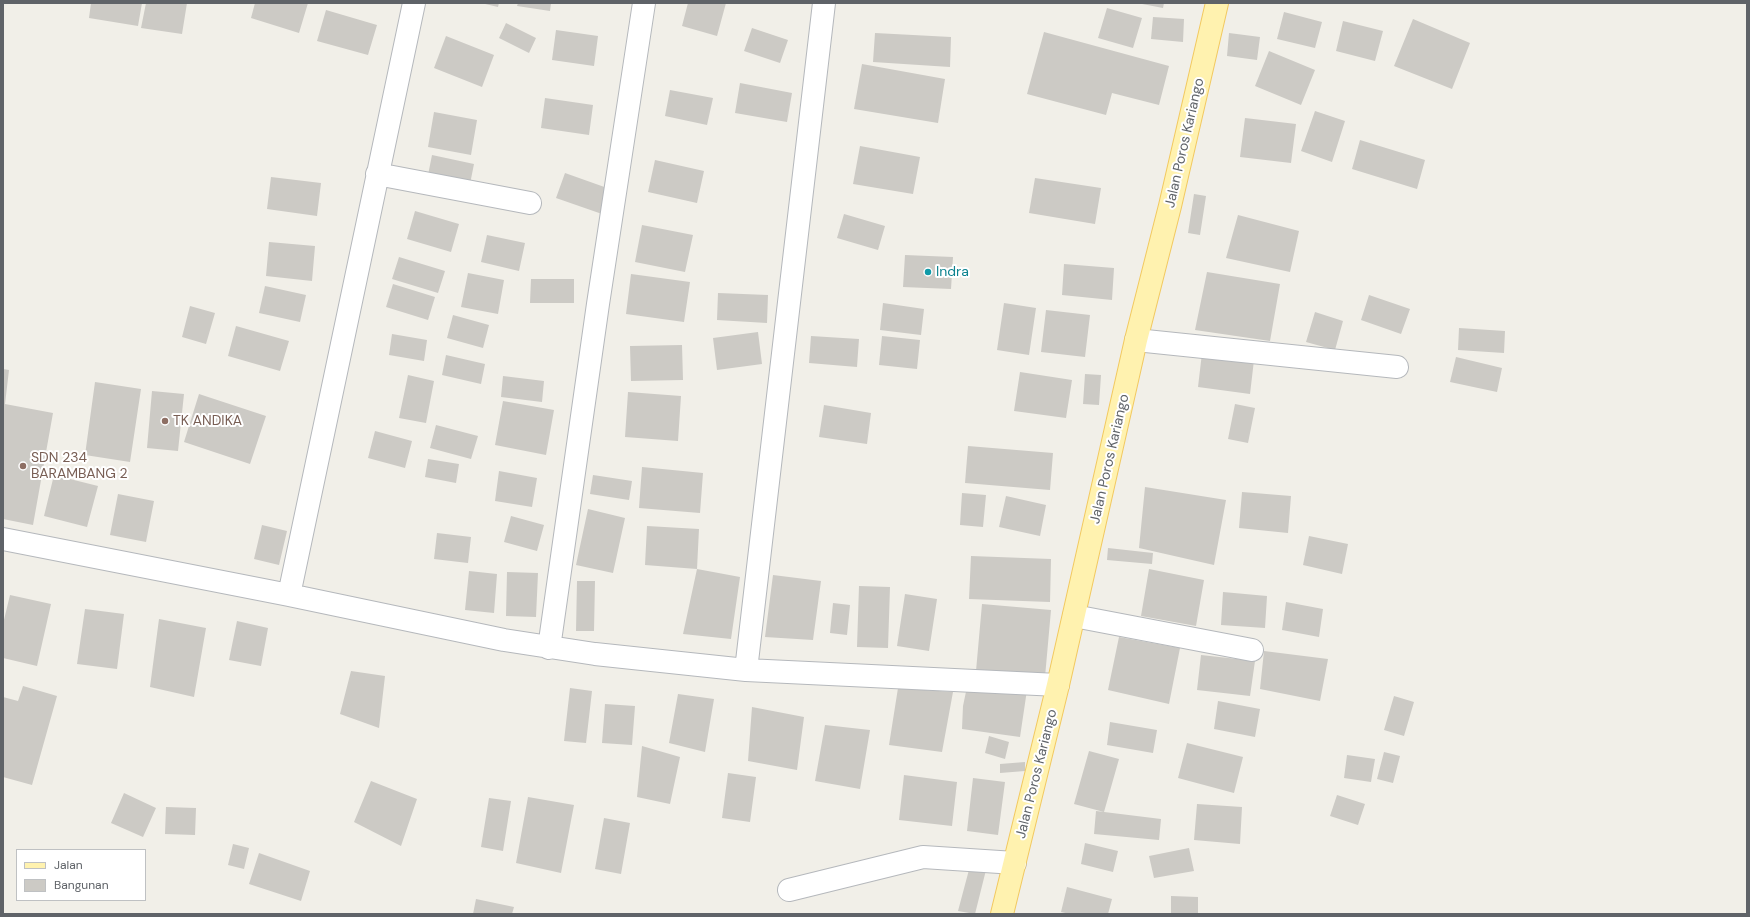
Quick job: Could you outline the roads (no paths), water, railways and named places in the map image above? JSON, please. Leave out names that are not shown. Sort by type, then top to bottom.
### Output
[{"type":"main road","name":"Jalan Poros Kariango","points":[[1002,914],[1058,684],[1136,340],[1170,206],[1217,3]]},
{"type":"street","points":[[289,595],[414,3]]},
{"type":"street","points":[[549,648],[598,304],[644,3]]},
{"type":"street","points":[[746,670],[824,3]]},
{"type":"street","points":[[377,174],[530,203]]},
{"type":"street","points":[[1136,340],[1397,367]]},
{"type":"street","points":[[3,539],[549,648],[746,670],[1058,684]]},
{"type":"street","points":[[1074,616],[1252,650]]},
{"type":"street","points":[[789,890],[923,856],[1015,863]]},
{"type":"place","name":"Indra","points":[[928,272]]},
{"type":"place","name":"TK ANDIKA","points":[[165,421]]},
{"type":"place","name":"SDN 234 BARAMBANG 2","points":[[23,466]]}]
